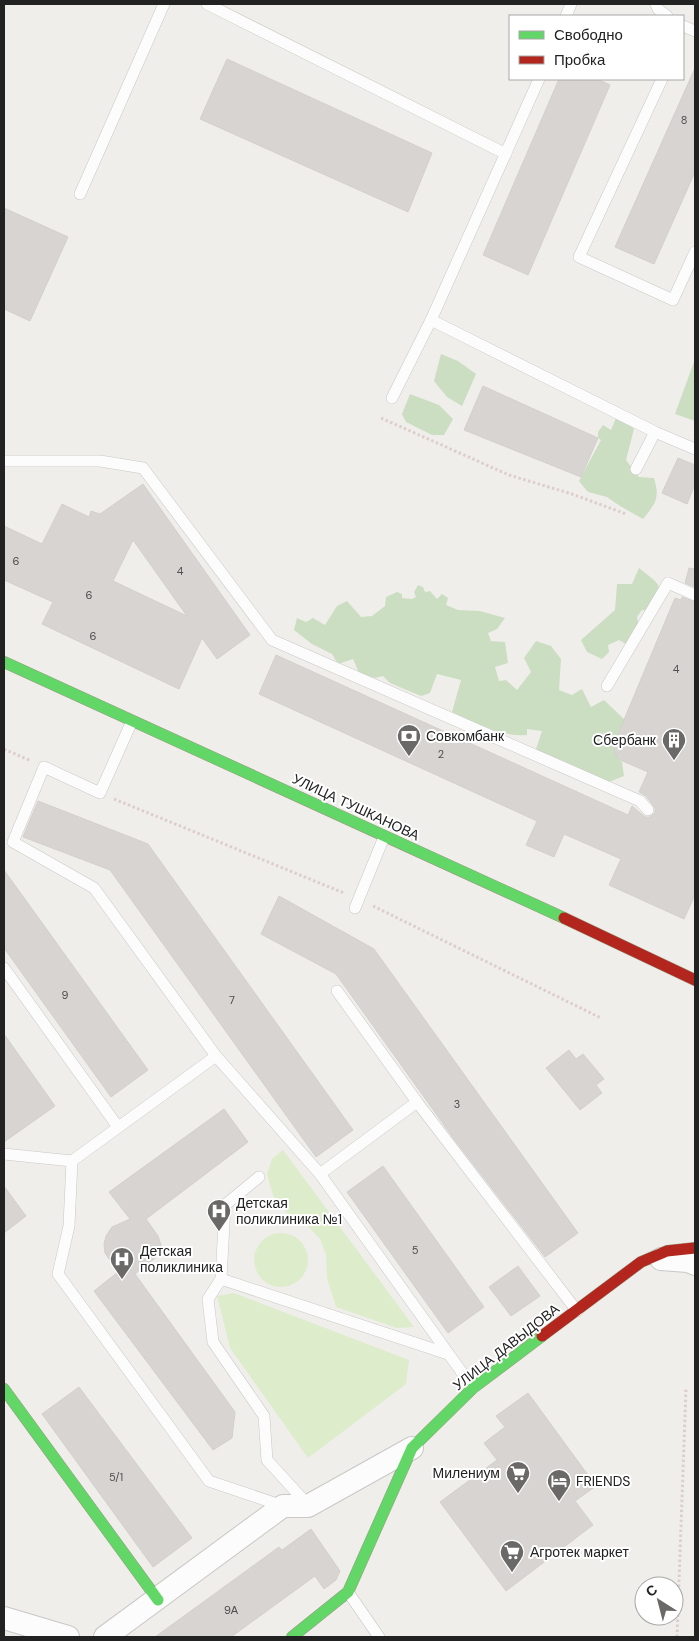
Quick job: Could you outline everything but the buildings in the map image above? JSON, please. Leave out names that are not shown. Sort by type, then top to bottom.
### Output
[{"type":"street","name":"УЛИЦА ТУШКАНОВА","points":[[4,662],[695,980]]},
{"type":"street","points":[[670,1249],[695,1235]]},
{"type":"street","name":"УЛИЦА ДАВЫДОВА","points":[[292,1637],[348,1592],[412,1448],[473,1388],[641,1262],[670,1249],[695,1248]]},
{"type":"street","points":[[641,1262],[655,1258],[688,1260],[695,1264]]},
{"type":"street","points":[[4,1389],[158,1600]]},
{"type":"street","points":[[105,1637],[158,1600],[283,1506],[308,1506],[412,1448]]},
{"type":"street","points":[[4,1618],[68,1637]]},
{"type":"lane","points":[[80,194],[164,4]]},
{"type":"lane","points":[[207,4],[506,154]]},
{"type":"lane","points":[[656,4],[658,9],[666,15]]},
{"type":"lane","points":[[392,398],[431,320],[538,80]]},
{"type":"lane","points":[[662,80],[579,257],[673,300],[695,252]]},
{"type":"lane","points":[[431,320],[655,432],[695,449]]},
{"type":"lane","points":[[636,469],[655,432]]},
{"type":"lane","points":[[4,461],[100,461],[143,468],[272,640],[640,801],[648,810]]},
{"type":"lane","points":[[607,686],[668,583],[695,594]]},
{"type":"lane","points":[[132,721],[100,793],[44,767],[12,842],[94,888],[216,1056],[320,1174],[473,1388]]},
{"type":"lane","points":[[356,903],[384,837]]},
{"type":"lane","points":[[4,968],[118,1127]]},
{"type":"lane","points":[[337,991],[417,1102],[577,1311]]},
{"type":"lane","points":[[4,1154],[72,1161],[216,1056]]},
{"type":"lane","points":[[320,1174],[417,1102]]},
{"type":"lane","points":[[72,1161],[69,1226],[58,1274],[209,1481],[283,1506]]},
{"type":"lane","points":[[259,1177],[225,1205],[221,1279],[208,1299],[213,1342],[264,1416],[267,1460],[308,1506]]},
{"type":"lane","points":[[221,1279],[448,1354]]},
{"type":"lane","points":[[348,1592],[379,1637]]},
{"type":"path","points":[[381,418],[509,475],[572,494],[626,514]]},
{"type":"path","points":[[4,749],[44,767]]},
{"type":"path","points":[[100,793],[356,903],[601,1018]]},
{"type":"path","points":[[677,1637],[686,1389]]},
{"type":"green space","points":[[441,354],[458,361],[476,374],[462,406],[447,397],[434,381]]},
{"type":"green space","points":[[695,359],[695,421],[675,414]]},
{"type":"green space","points":[[410,394],[439,405],[453,419],[444,435],[432,435],[406,422],[402,414]]},
{"type":"green space","points":[[616,418],[627,422],[634,429],[626,460],[639,477],[654,478],[657,491],[656,500],[643,519],[607,497],[588,492],[579,481],[601,440],[598,438],[598,432],[603,425],[611,430]]},
{"type":"green space","points":[[639,568],[656,582],[660,591],[653,612],[642,610],[637,617],[638,622],[647,625],[626,644],[619,640],[608,645],[609,652],[602,659],[587,652],[581,640],[615,610],[617,584],[632,584]]},
{"type":"green space","points":[[418,585],[423,587],[425,592],[430,591],[437,599],[442,594],[448,598],[446,605],[458,610],[480,611],[505,618],[497,629],[488,633],[491,641],[505,642],[508,663],[495,667],[499,681],[506,680],[517,690],[531,672],[524,658],[536,641],[551,646],[561,659],[559,690],[572,695],[582,689],[591,707],[604,700],[625,720],[618,759],[622,762],[624,776],[609,782],[541,754],[536,749],[542,731],[527,729],[527,735],[507,734],[479,725],[452,712],[461,680],[437,674],[430,693],[421,696],[390,683],[383,676],[375,678],[359,673],[353,659],[338,664],[332,654],[312,644],[294,630],[297,618],[306,622],[313,618],[325,625],[337,606],[347,601],[361,617],[372,616],[385,606],[386,597],[397,592],[402,594],[402,598],[412,599],[416,597],[414,592]]},
{"type":"green space","points":[[283,1150],[414,1327],[397,1328],[336,1307],[327,1278],[326,1255],[320,1239],[305,1223],[287,1213],[273,1195],[267,1174],[272,1159]]},
{"type":"green space","points":[[281,1233],[291,1235],[300,1241],[306,1250],[308,1260],[306,1270],[300,1279],[291,1285],[281,1287],[271,1285],[262,1279],[256,1270],[254,1260],[256,1250],[262,1241],[271,1235]]},
{"type":"green space","points":[[234,1293],[409,1360],[406,1384],[308,1458],[230,1348],[217,1296]]},
{"type":"traffic: fast","points":[[4,662],[564,918]]},
{"type":"traffic: fast","points":[[292,1637],[348,1592],[412,1448],[473,1388],[542,1336]]},
{"type":"traffic: fast","points":[[4,1389],[158,1600]]},
{"type":"traffic: jam","points":[[564,918],[695,980]]},
{"type":"traffic: jam","points":[[542,1336],[641,1262],[667,1251],[695,1248]]},
{"type":"place","name":"Совкомбанк","points":[[409,757]]},
{"type":"place","name":"Сбербанк","points":[[674,761]]},
{"type":"place","name":"Детская поликлиника №1","points":[[219,1232]]},
{"type":"place","name":"Детская поликлиника","points":[[122,1280]]},
{"type":"place","name":"Милениум","points":[[518,1494]]},
{"type":"place","name":"FRIENDS","points":[[559,1502]]},
{"type":"place","name":"Агротек маркет","points":[[512,1573]]}]
